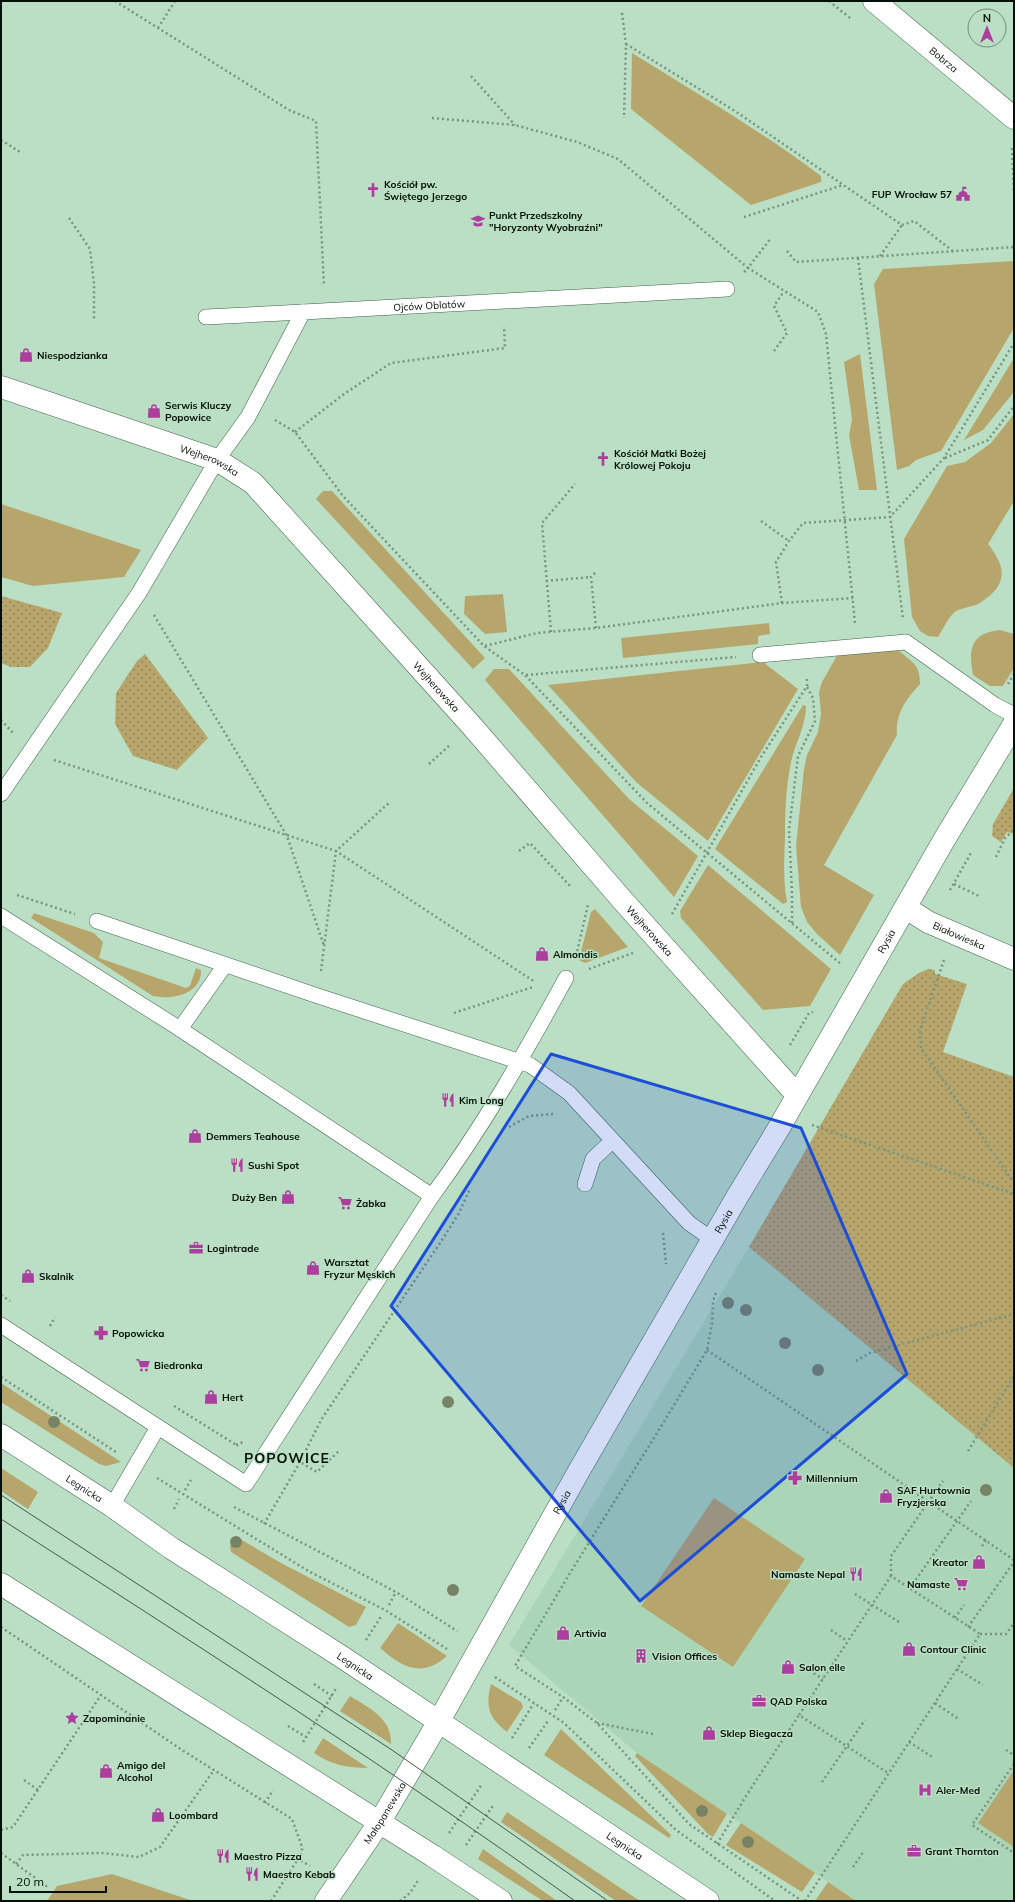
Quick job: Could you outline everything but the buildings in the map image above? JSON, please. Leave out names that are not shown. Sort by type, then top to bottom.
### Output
[{"type":"street","name":"Bobrza","points":[[874,1],[1014,118]]},
{"type":"street","name":"Wejherowska","points":[[1,387],[216,460],[253,483],[471,725],[657,939],[797,1095]]},
{"type":"street","name":"Rysia","points":[[439,1721],[580,1469],[944,840],[1014,724]]},
{"type":"street","name":"Białowieska","points":[[906,908],[928,922],[1014,959]]},
{"type":"street","name":"Legnicka","points":[[1,1435],[112,1506],[171,1548],[202,1566],[439,1721],[708,1901]]},
{"type":"street","points":[[1,1584],[501,1901]]},
{"type":"street","name":"Małopanewska","points":[[326,1901],[379,1823],[439,1721]]},
{"type":"lane","name":"Ojców Oblatów","points":[[206,317],[727,289]]},
{"type":"lane","points":[[1,794],[139,593],[216,460],[248,417],[303,312]]},
{"type":"lane","points":[[760,655],[906,642],[976,691],[1014,715]]},
{"type":"lane","points":[[1,916],[180,1029],[432,1196]]},
{"type":"lane","points":[[97,921],[318,996],[530,1065],[569,1093],[689,1223],[713,1240]]},
{"type":"lane","points":[[180,1029],[225,965]]},
{"type":"lane","points":[[1,1325],[246,1484],[432,1196],[458,1161],[521,1061],[566,978]]},
{"type":"lane","points":[[585,1184],[593,1159],[612,1141]]},
{"type":"lane","points":[[112,1506],[158,1427]]},
{"type":"path","points":[[115,1],[289,110],[316,121],[325,311]]},
{"type":"path","points":[[158,28],[175,1]]},
{"type":"path","points":[[622,13],[626,44],[624,118]]},
{"type":"path","points":[[626,44],[735,111],[902,226]]},
{"type":"path","points":[[471,76],[515,125]]},
{"type":"path","points":[[432,118],[515,125],[577,142],[618,159],[748,268],[818,312],[826,334],[846,521],[857,647]]},
{"type":"path","points":[[1,140],[20,152]]},
{"type":"path","points":[[1012,148],[1014,193]]},
{"type":"path","points":[[744,217],[843,185]]},
{"type":"path","points":[[69,218],[90,248],[94,284],[94,321]]},
{"type":"path","points":[[879,257],[902,226],[914,221],[954,252]]},
{"type":"path","points":[[748,268],[771,238]]},
{"type":"path","points":[[786,251],[796,262],[1014,247]]},
{"type":"path","points":[[858,258],[906,642]]},
{"type":"path","points":[[774,351],[787,333],[774,306],[784,291]]},
{"type":"path","points":[[295,432],[344,394],[391,363],[505,348],[502,302]]},
{"type":"path","points":[[782,603],[776,562],[789,541],[803,524],[890,517],[944,458],[1014,343]]},
{"type":"path","points":[[254,406],[295,432],[343,496],[484,646],[526,675],[647,803],[844,967]]},
{"type":"path","points":[[944,458],[988,440],[1014,406]]},
{"type":"path","points":[[551,632],[542,523],[575,484]]},
{"type":"path","points":[[761,521],[789,541]]},
{"type":"path","points":[[546,581],[591,577],[597,571]]},
{"type":"path","points":[[591,577],[596,628]]},
{"type":"path","points":[[139,593],[287,836],[324,946]]},
{"type":"path","points":[[484,646],[537,633],[596,628],[782,603],[853,598]]},
{"type":"path","points":[[526,675],[760,655]]},
{"type":"path","points":[[657,939],[761,757],[807,686],[813,698],[815,721],[798,756],[789,830],[792,923]]},
{"type":"path","points":[[1,720],[30,752],[336,852],[539,984]]},
{"type":"path","points":[[318,996],[336,852],[390,802]]},
{"type":"path","points":[[996,857],[1005,838],[1014,830]]},
{"type":"path","points":[[519,852],[530,843],[573,888]]},
{"type":"path","points":[[928,922],[934,910],[954,884],[973,849]]},
{"type":"path","points":[[954,884],[981,897]]},
{"type":"path","points":[[13,894],[97,921]]},
{"type":"path","points":[[575,962],[589,906],[584,900]]},
{"type":"path","points":[[953,933],[920,1030],[921,1048],[1014,1183]]},
{"type":"path","points":[[506,1128],[529,1116],[560,1114]]},
{"type":"path","points":[[814,1118],[810,1124],[1014,1194]]},
{"type":"path","points":[[264,1524],[300,1462],[321,1420],[458,1215],[472,1182]]},
{"type":"path","points":[[718,1288],[713,1301],[712,1323],[707,1350],[567,1578],[515,1666],[563,1697],[597,1723],[689,1824],[802,1901]]},
{"type":"path","points":[[856,1361],[870,1353],[1014,1314]]},
{"type":"path","points":[[50,1326],[55,1317]]},
{"type":"path","points":[[707,1350],[958,1520],[1014,1561],[968,1627]]},
{"type":"path","points":[[968,1451],[1014,1376]]},
{"type":"path","points":[[1,1377],[121,1455]]},
{"type":"path","points":[[236,1445],[249,1438]]},
{"type":"path","points":[[287,1454],[317,1472],[339,1451]]},
{"type":"path","points":[[151,1474],[230,1525],[310,1572],[385,1610],[454,1653]]},
{"type":"path","points":[[185,1490],[191,1480]]},
{"type":"path","points":[[717,1844],[746,1796],[891,1576],[891,1556],[943,1481]]},
{"type":"path","points":[[174,1509],[179,1499]]},
{"type":"path","points":[[910,1588],[971,1501]]},
{"type":"path","points":[[231,1505],[264,1524],[396,1592],[459,1632]]},
{"type":"path","points":[[982,1546],[986,1540]]},
{"type":"path","points":[[891,1576],[980,1634],[1006,1634],[1014,1623]]},
{"type":"path","points":[[388,1605],[396,1592]]},
{"type":"path","points":[[855,1594],[899,1622]]},
{"type":"path","points":[[955,1618],[964,1605]]},
{"type":"path","points":[[364,1645],[382,1615]]},
{"type":"path","points":[[1,1627],[214,1770],[292,1819],[302,1847],[302,1853],[271,1901]]},
{"type":"path","points":[[831,1630],[847,1642]]},
{"type":"path","points":[[805,1901],[980,1634]]},
{"type":"path","points":[[805,1668],[823,1679]]},
{"type":"path","points":[[957,1669],[984,1685]]},
{"type":"path","points":[[491,1675],[564,1723],[676,1830],[775,1901]]},
{"type":"path","points":[[314,1684],[332,1696]]},
{"type":"path","points":[[300,1746],[338,1686]]},
{"type":"path","points":[[1,1830],[13,1827],[101,1695]]},
{"type":"path","points":[[555,1710],[563,1697]]},
{"type":"path","points":[[512,1738],[534,1703]]},
{"type":"path","points":[[935,1703],[960,1720]]},
{"type":"path","points":[[799,1715],[888,1773]]},
{"type":"path","points":[[822,1782],[865,1720]]},
{"type":"path","points":[[529,1749],[548,1721]]},
{"type":"path","points":[[597,1723],[653,1734]]},
{"type":"path","points":[[288,1726],[306,1737]]},
{"type":"path","points":[[909,1742],[934,1758]]},
{"type":"path","points":[[1006,1750],[1014,1755]]},
{"type":"path","points":[[1014,1764],[972,1825],[1014,1853]]},
{"type":"path","points":[[16,1864],[23,1855],[102,1853],[139,1857],[160,1847],[214,1770]]},
{"type":"path","points":[[24,1780],[38,1790]]},
{"type":"path","points":[[265,1803],[274,1788]]},
{"type":"path","points":[[446,1839],[476,1793]]},
{"type":"path","points":[[462,1850],[494,1804]]},
{"type":"path","points":[[853,1867],[864,1851]]},
{"type":"path","points":[[1,1853],[49,1888]]},
{"type":"path","points":[[298,1859],[310,1866]]},
{"type":"path","points":[[400,1901],[410,1893]]},
{"type":"highlighted area","points":[[551,1054],[801,1128],[907,1374],[640,1601],[391,1306]]},
{"type":"shaded area","points":[[632,53],[775,143],[821,176],[821,182],[751,205],[631,109]]},
{"type":"shaded area","points":[[1014,261],[1014,328],[941,451],[916,460],[909,466],[897,470],[874,284],[883,269]]},
{"type":"shaded area","points":[[860,354],[877,490],[859,490],[849,435],[852,419],[844,362]]},
{"type":"shaded area","points":[[1014,358],[1014,392],[983,430],[964,440]]},
{"type":"shaded area","points":[[1014,414],[1014,501],[988,544],[999,561],[1002,576],[1000,583],[996,590],[980,603],[953,613],[938,637],[928,636],[920,631],[912,617],[904,539],[947,466],[965,462],[991,443]]},
{"type":"shaded area","points":[[323,491],[332,491],[485,658],[473,669],[316,499]]},
{"type":"shaded area","points":[[1,504],[141,550],[124,577],[33,586],[1,577]]},
{"type":"shaded area","points":[[503,594],[507,632],[485,634],[464,614],[465,596]]},
{"type":"shaded area","points":[[1,596],[62,613],[48,648],[30,667],[11,667],[1,663]]},
{"type":"shaded area","points":[[769,623],[770,634],[758,636],[758,644],[623,658],[621,638]]},
{"type":"shaded area","points":[[1000,630],[1014,634],[1014,668],[1003,686],[990,686],[973,675],[971,657],[972,650],[977,639],[990,632]]},
{"type":"shaded area","points":[[898,650],[915,664],[919,672],[920,684],[902,707],[898,720],[897,735],[824,865],[874,895],[840,955],[817,934],[807,922],[801,907],[796,846],[804,769],[807,755],[818,732],[821,714],[819,692],[822,682],[839,652],[847,655]]},
{"type":"shaded area","points":[[145,654],[208,738],[177,770],[133,756],[115,724],[116,693],[137,661]]},
{"type":"shaded area","points":[[763,662],[798,689],[708,841],[636,782],[548,685]]},
{"type":"shaded area","points":[[494,669],[509,669],[629,799],[698,856],[674,897],[485,680]]},
{"type":"shaded area","points":[[803,705],[806,706],[806,713],[791,762],[787,790],[784,870],[787,902],[783,904],[715,849]]},
{"type":"shaded area","points":[[1014,788],[1014,834],[1007,832],[1001,842],[992,836],[993,824]]},
{"type":"shaded area","points":[[708,865],[831,969],[810,1006],[763,1010],[681,918],[680,911]]},
{"type":"shaded area","points":[[595,909],[628,947],[585,963],[579,960],[591,912]]},
{"type":"shaded area","points":[[34,913],[94,933],[103,942],[99,958],[186,988],[190,986],[196,968],[201,970],[200,978],[197,985],[184,994],[169,997],[153,996],[31,918]]},
{"type":"shaded area","points":[[928,969],[935,970],[935,974],[967,984],[943,1052],[1014,1077],[1014,1468],[749,1247],[903,984],[919,973]]},
{"type":"shaded area","points":[[749,1247],[1014,1467],[1014,1901],[856,1901],[637,1753],[509,1645]]},
{"type":"shaded area","points":[[1,1383],[121,1462],[106,1466],[99,1464],[1,1402]]},
{"type":"shaded area","points":[[1,1468],[38,1492],[28,1509],[1,1491]]},
{"type":"shaded area","points":[[714,1498],[805,1559],[733,1667],[641,1606]]},
{"type":"shaded area","points":[[235,1536],[281,1563],[366,1607],[356,1625],[349,1627],[231,1552],[230,1546]]},
{"type":"shaded area","points":[[398,1623],[447,1656],[438,1663],[429,1667],[413,1668],[388,1655],[380,1648]]},
{"type":"shaded area","points":[[491,1684],[521,1702],[523,1707],[507,1732],[496,1722],[490,1711],[488,1699]]},
{"type":"shaded area","points":[[350,1696],[378,1715],[388,1727],[391,1744],[340,1711]]},
{"type":"shaded area","points":[[561,1729],[671,1835],[669,1838],[544,1755]]},
{"type":"shaded area","points":[[323,1738],[368,1768],[340,1765],[314,1753]]},
{"type":"shaded area","points":[[637,1753],[727,1814],[713,1837],[708,1834],[635,1756]]},
{"type":"shaded area","points":[[1014,1770],[1014,1847],[978,1823]]},
{"type":"shaded area","points":[[507,1812],[640,1901],[616,1901],[501,1822]]},
{"type":"shaded area","points":[[741,1823],[815,1873],[802,1892],[726,1845]]},
{"type":"shaded area","points":[[483,1849],[557,1901],[543,1901],[478,1859]]},
{"type":"shaded area","points":[[112,1874],[193,1901],[47,1901],[57,1886]]},
{"type":"shaded area","points":[[828,1882],[856,1901],[815,1901]]},
{"type":"tram line","points":[[1,1495],[392,1750],[608,1901]]},
{"type":"tram line","points":[[1,1519],[362,1754],[434,1802],[575,1901]]},
{"type":"place","name":"Kościół pw. Świętego Jerzego","points":[[373,190]]},
{"type":"place","name":"FUP Wrocław 57","points":[[963,194]]},
{"type":"place","name":"Punkt Przedszkolny \"Horyzonty Wyobraźni\"","points":[[478,221]]},
{"type":"place","name":"Niespodzianka","points":[[26,355]]},
{"type":"place","name":"Serwis Kluczy Popowice","points":[[154,411]]},
{"type":"place","name":"Kościół Matki Bożej Królowej Pokoju","points":[[603,459]]},
{"type":"place","name":"Almondis","points":[[542,954]]},
{"type":"place","name":"Kim Long","points":[[448,1100]]},
{"type":"place","name":"Demmers Teahouse","points":[[195,1136]]},
{"type":"place","name":"Sushi Spot","points":[[237,1165]]},
{"type":"place","name":"Duży Ben","points":[[288,1197]]},
{"type":"place","name":"Żabka","points":[[345,1203]]},
{"type":"place","name":"Logintrade","points":[[196,1248]]},
{"type":"place","name":"Warsztat Fryzur Męskich","points":[[313,1268]]},
{"type":"place","name":"Skalnik","points":[[28,1276]]},
{"type":"place","name":"Popowicka","points":[[101,1333]]},
{"type":"place","name":"Biedronka","points":[[143,1365]]},
{"type":"place","name":"Hert","points":[[211,1397]]},
{"type":"place","name":"Millennium","points":[[795,1478]]},
{"type":"place","name":"SAF Hurtownia Fryzjerska","points":[[886,1496]]},
{"type":"place","name":"Kreator","points":[[979,1562]]},
{"type":"place","name":"Namaste Nepal","points":[[856,1574]]},
{"type":"place","name":"Namaste","points":[[961,1584]]},
{"type":"place","name":"Artivia","points":[[563,1633]]},
{"type":"place","name":"Contour Clinic","points":[[909,1649]]},
{"type":"place","name":"Vision Offices","points":[[641,1656]]},
{"type":"place","name":"Salon elle","points":[[788,1667]]},
{"type":"place","name":"QAD Polska","points":[[759,1701]]},
{"type":"place","name":"Zapominanie","points":[[72,1718]]},
{"type":"place","name":"Sklep Biegacza","points":[[709,1733]]},
{"type":"place","name":"Amigo del Alcohol","points":[[106,1771]]},
{"type":"place","name":"Aler-Med","points":[[925,1790]]},
{"type":"place","name":"Loombard","points":[[158,1815]]},
{"type":"place","name":"Grant Thornton","points":[[914,1851]]},
{"type":"place","name":"Maestro Pizza","points":[[223,1856]]},
{"type":"place","name":"Maestro Kebab","points":[[252,1874]]},
{"type":"district","name":"POPOWICE","points":[[287,1458]]}]
